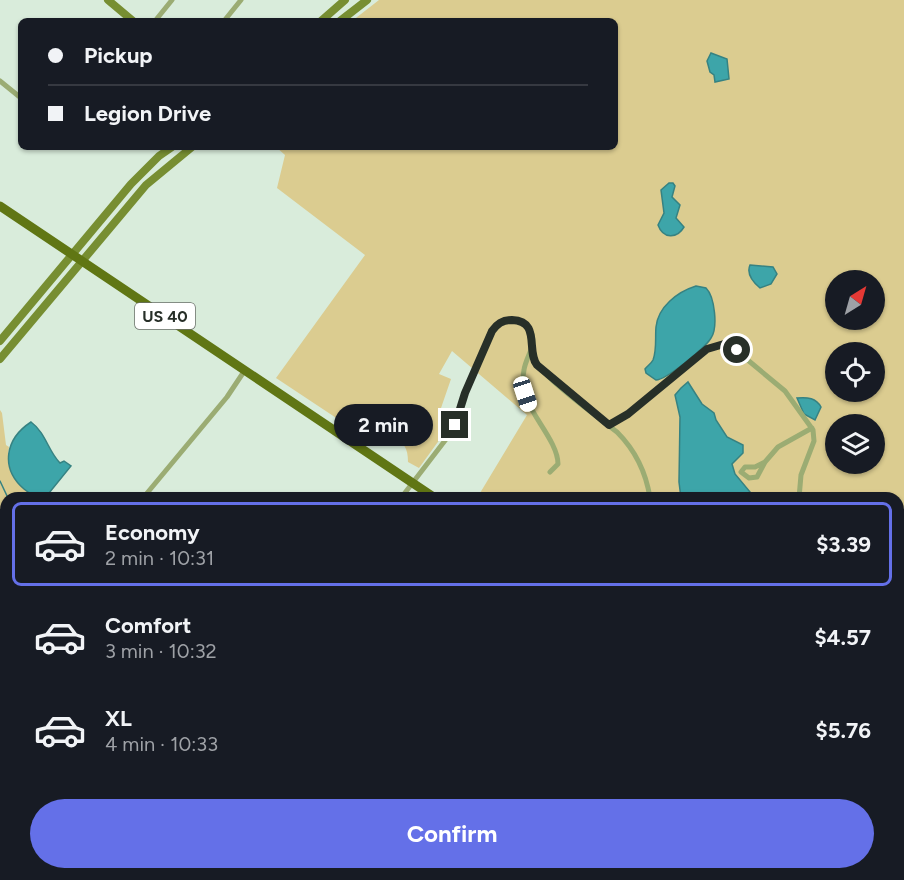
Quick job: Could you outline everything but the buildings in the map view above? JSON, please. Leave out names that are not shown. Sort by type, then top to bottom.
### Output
[{"type":"main road","points":[[108,0],[129,18]]},
{"type":"main road","points":[[324,18],[345,0]]},
{"type":"main road","points":[[344,18],[367,0]]},
{"type":"main road","points":[[0,341],[131,184],[168,150]]},
{"type":"main road","points":[[0,359],[146,185],[188,150]]},
{"type":"main road","name":"US 40","points":[[0,206],[426,492]]},
{"type":"street","points":[[158,18],[171,0]]},
{"type":"street","points":[[226,18],[241,0]]},
{"type":"street","points":[[0,81],[18,96]]},
{"type":"street","points":[[406,492],[450,434],[492,331],[496,324],[504,321],[514,320],[522,323],[530,330],[533,338],[531,352],[525,366],[523,385],[529,407],[556,451],[558,464],[550,472]]},
{"type":"street","points":[[609,425],[628,414],[707,349],[724,344],[737,350],[784,391],[812,428],[814,441],[801,475],[800,492]]},
{"type":"street","points":[[531,352],[534,360],[545,372],[628,442],[644,471],[649,492]]},
{"type":"street","points":[[148,492],[227,397],[245,370]]},
{"type":"street","points":[[765,462],[786,442],[812,428]]},
{"type":"shaded area","points":[[379,0],[904,0],[904,492],[481,492],[527,415],[452,351],[439,374],[451,379],[441,408],[448,428],[419,468],[408,462],[406,449],[392,435],[374,443],[276,378],[365,255],[277,188],[285,155],[279,150],[618,150],[618,18],[356,18]]},
{"type":"shaded area","points":[[0,410],[6,445],[9,447],[11,471],[19,484],[28,492],[0,492]]},
{"type":"water","points":[[711,53],[727,59],[729,79],[715,82],[707,61]]},
{"type":"water","points":[[669,183],[675,186],[672,197],[680,205],[676,218],[684,227],[678,234],[670,236],[663,233],[658,225],[664,213],[661,190]]},
{"type":"water","points":[[750,265],[773,267],[777,274],[771,284],[760,288],[750,275]]},
{"type":"water","points":[[696,286],[706,288],[712,298],[715,320],[711,338],[685,363],[656,380],[646,373],[645,369],[654,356],[656,327],[660,313],[676,296]]},
{"type":"water","points":[[688,382],[702,404],[714,413],[727,437],[743,445],[743,453],[732,464],[735,474],[750,492],[680,492],[680,417],[675,395]]},
{"type":"water","points":[[797,398],[811,399],[819,404],[821,407],[815,420],[804,414]]},
{"type":"water","points":[[31,422],[40,431],[60,463],[64,461],[71,466],[50,492],[28,492],[16,481],[11,472],[9,454],[11,445],[22,429]]},
{"type":"waterway","points":[[0,481],[5,492]]},
{"type":"route","points":[[455,425],[465,393],[492,331],[496,324],[504,321],[514,320],[530,330],[533,338],[531,352],[537,365],[609,425],[628,414],[663,387],[707,349],[724,344],[737,350]]}]
